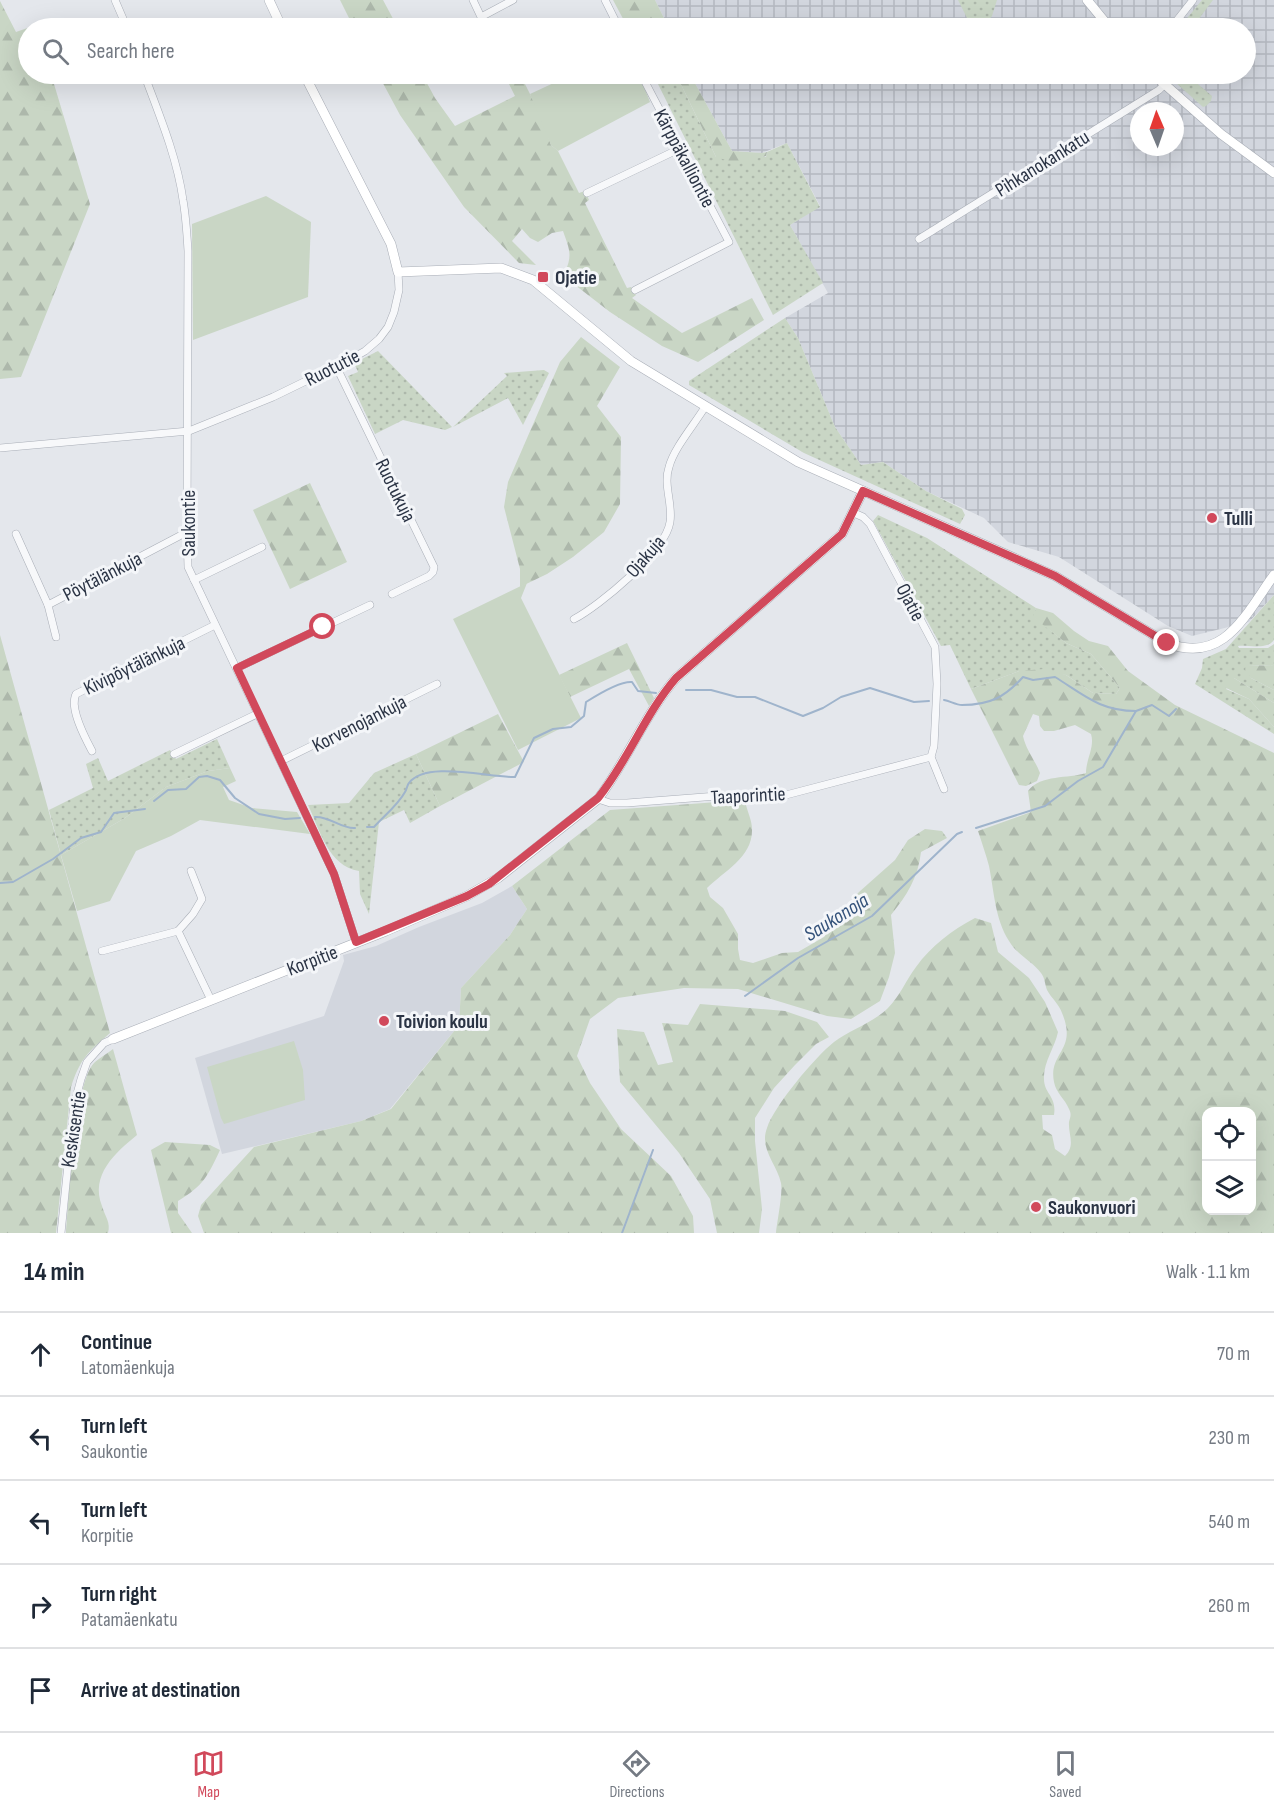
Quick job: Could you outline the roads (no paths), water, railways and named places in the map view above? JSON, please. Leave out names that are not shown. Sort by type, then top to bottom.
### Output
[{"type":"street","points":[[115,0],[123,18]]},
{"type":"street","points":[[269,0],[277,18]]},
{"type":"street","points":[[473,0],[482,16],[513,0]]},
{"type":"street","points":[[605,0],[614,18]]},
{"type":"street","points":[[1087,0],[1102,18]]},
{"type":"street","points":[[1179,18],[1193,0]]},
{"type":"street","name":"Saukontie","points":[[147,84],[174,160],[183,199],[188,251],[188,567],[334,874],[356,942]]},
{"type":"street","name":"Ruotutie","points":[[0,448],[189,431],[265,400],[336,366],[365,351],[385,333],[397,303],[398,272],[392,244],[309,84]]},
{"type":"street","name":"Kärppäkalliontie","points":[[635,290],[729,242],[646,84]]},
{"type":"street","points":[[1164,85],[1242,151],[1274,173]]},
{"type":"street","name":"Pihkanokankatu","points":[[919,239],[1164,85]]},
{"type":"street","points":[[587,193],[679,149]]},
{"type":"street","points":[[398,272],[493,268],[521,274],[544,288],[631,361],[798,462],[1055,576],[1179,648],[1194,650],[1209,647],[1220,641],[1235,628],[1274,575]]},
{"type":"street","name":"Ruotukuja","points":[[336,366],[434,567],[429,576],[392,594]]},
{"type":"street","name":"Ojakuja","points":[[574,619],[586,613],[635,572],[664,538],[670,521],[667,484],[669,466],[705,407]]},
{"type":"street","points":[[854,513],[863,491]]},
{"type":"street","name":"Ojatie","points":[[854,513],[863,517],[870,524],[935,646],[937,684],[934,746],[931,757]]},
{"type":"street","name":"Korpitie","points":[[113,1039],[356,942],[467,896],[489,884],[598,798],[609,784],[664,693],[676,678],[842,534],[854,513]]},
{"type":"street","name":"Pöytälänkuja","points":[[56,637],[48,605],[187,532]]},
{"type":"street","points":[[16,534],[48,605]]},
{"type":"street","points":[[194,580],[262,547]]},
{"type":"street","points":[[237,668],[370,605]]},
{"type":"street","name":"Kivipöytälänkuja","points":[[92,751],[74,707],[76,694],[215,626]]},
{"type":"street","name":"Korvenojankuja","points":[[281,762],[437,684]]},
{"type":"street","points":[[174,754],[257,714]]},
{"type":"street","points":[[931,757],[945,789]]},
{"type":"street","name":"Taaporintie","points":[[598,798],[610,803],[627,803],[730,795],[786,795],[931,757]]},
{"type":"street","points":[[102,951],[178,931],[193,914],[202,898],[191,871]]},
{"type":"street","points":[[178,931],[211,1000]]},
{"type":"street","name":"Keskisentie","points":[[61,1233],[74,1105],[87,1062],[99,1048],[113,1039]]},
{"type":"waterway","points":[[944,700],[960,705],[972,705],[1003,695],[1023,677],[1033,680],[1055,677],[1102,705],[1136,711]]},
{"type":"waterway","points":[[367,827],[374,827],[391,810],[406,791],[408,784],[417,776],[443,771],[515,777],[534,738],[553,729],[571,727],[584,716],[586,702],[596,696],[627,682],[632,682],[638,691],[656,693]]},
{"type":"waterway","points":[[686,690],[711,690],[737,697],[755,697],[803,716],[841,697],[870,688],[914,702],[929,701]]},
{"type":"waterway","name":"Saukonoja","points":[[976,828],[1045,806],[1078,781],[1103,767],[1136,711],[1152,705],[1169,716],[1176,709]]},
{"type":"waterway","points":[[154,801],[168,790],[186,789],[199,777],[207,776],[220,780],[235,798],[259,814],[285,819],[300,818]]},
{"type":"waterway","points":[[0,883],[13,882],[53,859],[81,838],[101,832],[114,813],[145,809]]},
{"type":"waterway","points":[[315,817],[326,818],[345,827],[355,828]]},
{"type":"waterway","name":"Saukonoja","points":[[745,996],[798,958],[872,916],[957,834],[962,832]]},
{"type":"waterway","name":"Saukonoja","points":[[622,1233],[653,1150]]},
{"type":"place","name":"Ojatie","points":[[543,277]]},
{"type":"place","name":"Tulli","points":[[1212,518]]},
{"type":"place","name":"Toivion koulu","points":[[384,1021]]},
{"type":"place","name":"Saukonvuori","points":[[1036,1207]]}]
